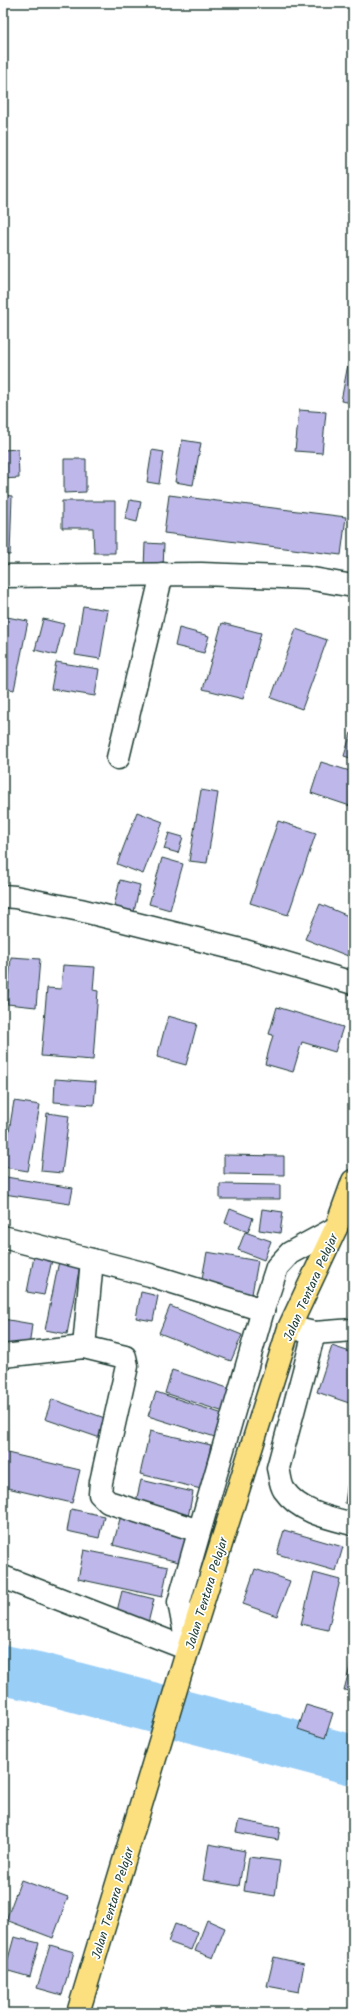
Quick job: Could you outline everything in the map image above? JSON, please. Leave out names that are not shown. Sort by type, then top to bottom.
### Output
[{"type":"main road","name":"Jalan Tentara Pelajar","points":[[78,2013],[187,1655],[289,1328],[336,1228],[353,1181]]},
{"type":"street","points":[[118,758],[162,574]]},
{"type":"street","points":[[3,576],[201,574],[307,578],[353,586]]},
{"type":"street","points":[[3,896],[80,910],[237,949],[353,983]]},
{"type":"street","points":[[187,1655],[179,1602],[262,1310],[277,1267],[290,1253],[336,1228]]},
{"type":"street","points":[[3,1237],[150,1275],[262,1310]]},
{"type":"street","points":[[84,1347],[92,1260]]},
{"type":"street","points":[[289,1328],[314,1333],[353,1330]]},
{"type":"street","points":[[314,1333],[278,1468],[283,1489],[297,1503],[323,1517],[353,1524]]},
{"type":"street","points":[[3,1356],[84,1347],[125,1357],[127,1366],[100,1482],[100,1494],[108,1502],[199,1531]]},
{"type":"street","points":[[3,1577],[187,1655]]},
{"type":"building","points":[[349,359],[353,360],[353,403],[341,401]]},
{"type":"building","points":[[299,410],[326,412],[322,453],[295,451]]},
{"type":"building","points":[[182,440],[201,443],[193,485],[175,482]]},
{"type":"building","points":[[18,449],[19,478],[3,479],[3,450]]},
{"type":"building","points":[[152,450],[164,452],[159,484],[147,482]]},
{"type":"building","points":[[64,459],[86,459],[86,492],[64,493]]},
{"type":"building","points":[[3,495],[12,496],[10,555],[3,555]]},
{"type":"building","points":[[169,495],[346,517],[341,555],[164,533]]},
{"type":"building","points":[[130,500],[141,502],[137,522],[125,519]]},
{"type":"building","points":[[62,501],[115,501],[115,553],[94,553],[93,528],[62,528]]},
{"type":"building","points":[[145,543],[164,544],[163,569],[144,568]]},
{"type":"building","points":[[83,606],[108,610],[100,659],[75,655]]},
{"type":"building","points":[[7,617],[28,621],[14,690],[3,688],[3,639]]},
{"type":"building","points":[[43,619],[64,624],[56,655],[35,650]]},
{"type":"building","points":[[222,623],[261,633],[243,699],[203,689]]},
{"type":"building","points":[[179,628],[209,636],[204,653],[175,646]]},
{"type":"building","points":[[296,629],[327,640],[302,709],[271,698]]},
{"type":"building","points":[[56,662],[99,669],[95,696],[51,689]]},
{"type":"building","points":[[351,733],[353,734],[353,759],[344,756]]},
{"type":"building","points":[[321,762],[353,772],[353,807],[311,793]]},
{"type":"building","points":[[201,790],[218,793],[207,863],[189,861]]},
{"type":"building","points":[[137,812],[163,822],[143,874],[117,864]]},
{"type":"building","points":[[278,821],[316,833],[288,915],[250,903]]},
{"type":"building","points":[[169,833],[183,837],[178,853],[164,849]]},
{"type":"building","points":[[162,858],[183,864],[170,910],[149,904]]},
{"type":"building","points":[[120,880],[140,885],[133,916],[113,911]]},
{"type":"building","points":[[320,904],[353,918],[353,958],[305,939]]},
{"type":"building","points":[[11,957],[40,959],[36,1007],[7,1004]]},
{"type":"building","points":[[63,965],[95,967],[93,990],[98,991],[93,1060],[41,1056],[47,988],[61,989]]},
{"type":"building","points":[[277,1007],[343,1027],[335,1052],[302,1042],[293,1072],[265,1064],[273,1035],[269,1034]]},
{"type":"building","points":[[168,1016],[197,1024],[186,1065],[157,1057]]},
{"type":"building","points":[[55,1079],[96,1082],[94,1105],[54,1102]]},
{"type":"building","points":[[14,1101],[40,1105],[28,1171],[3,1167]]},
{"type":"building","points":[[47,1113],[69,1116],[62,1173],[41,1171]]},
{"type":"building","points":[[224,1155],[284,1156],[284,1175],[224,1174]]},
{"type":"building","points":[[6,1177],[73,1188],[70,1204],[4,1194]]},
{"type":"building","points":[[220,1184],[280,1185],[280,1199],[220,1199]]},
{"type":"building","points":[[230,1209],[253,1218],[248,1232],[225,1223]]},
{"type":"building","points":[[262,1209],[283,1212],[280,1233],[259,1230]]},
{"type":"building","points":[[245,1232],[271,1241],[264,1260],[238,1250]]},
{"type":"building","points":[[207,1252],[258,1261],[252,1294],[201,1284]]},
{"type":"building","points":[[60,1256],[81,1260],[67,1334],[45,1330]]},
{"type":"building","points":[[34,1257],[52,1260],[44,1295],[27,1292]]},
{"type":"building","points":[[141,1292],[158,1296],[153,1321],[136,1318]]},
{"type":"building","points":[[170,1306],[242,1335],[231,1361],[159,1333]]},
{"type":"building","points":[[3,1319],[32,1324],[29,1348],[3,1344]]},
{"type":"building","points":[[332,1346],[353,1353],[353,1391],[349,1403],[317,1392]]},
{"type":"building","points":[[172,1370],[231,1389],[224,1412],[165,1393]]},
{"type":"building","points":[[156,1392],[223,1414],[215,1437],[148,1416]]},
{"type":"building","points":[[52,1399],[113,1421],[106,1440],[45,1419]]},
{"type":"building","points":[[150,1431],[211,1445],[201,1489],[140,1474]]},
{"type":"building","points":[[3,1452],[80,1470],[72,1503],[3,1487]]},
{"type":"building","points":[[349,1473],[353,1473],[353,1504],[345,1503]]},
{"type":"building","points":[[141,1480],[193,1492],[188,1517],[135,1506]]},
{"type":"building","points":[[71,1509],[104,1516],[99,1538],[67,1531]]},
{"type":"building","points":[[121,1515],[190,1533],[182,1563],[113,1545]]},
{"type":"building","points":[[284,1530],[343,1547],[336,1571],[277,1554]]},
{"type":"building","points":[[84,1550],[168,1567],[162,1597],[78,1579]]},
{"type":"building","points":[[255,1569],[290,1581],[277,1616],[243,1604]]},
{"type":"building","points":[[314,1573],[340,1580],[328,1630],[301,1624]]},
{"type":"building","points":[[122,1591],[154,1599],[147,1627],[115,1619]]},
{"type":"building","points":[[353,1655],[353,1692],[344,1690]]},
{"type":"building","points":[[306,1705],[333,1713],[325,1738],[298,1729]]},
{"type":"building","points":[[239,1820],[280,1828],[278,1840],[236,1832]]},
{"type":"building","points":[[209,1844],[245,1851],[239,1886],[203,1880]]},
{"type":"building","points":[[249,1857],[280,1861],[275,1896],[244,1891]]},
{"type":"building","points":[[21,1880],[68,1897],[53,1938],[6,1920]]},
{"type":"building","points":[[207,1920],[225,1928],[213,1958],[195,1951]]},
{"type":"building","points":[[175,1924],[198,1932],[191,1950],[168,1942]]},
{"type":"building","points":[[14,1937],[39,1943],[30,1977],[5,1970]]},
{"type":"building","points":[[50,1945],[74,1952],[62,1995],[37,1988]]},
{"type":"building","points":[[274,1957],[304,1964],[299,1992],[267,1986]]},
{"type":"waterway","points":[[3,1670],[37,1677],[353,1760]]}]
